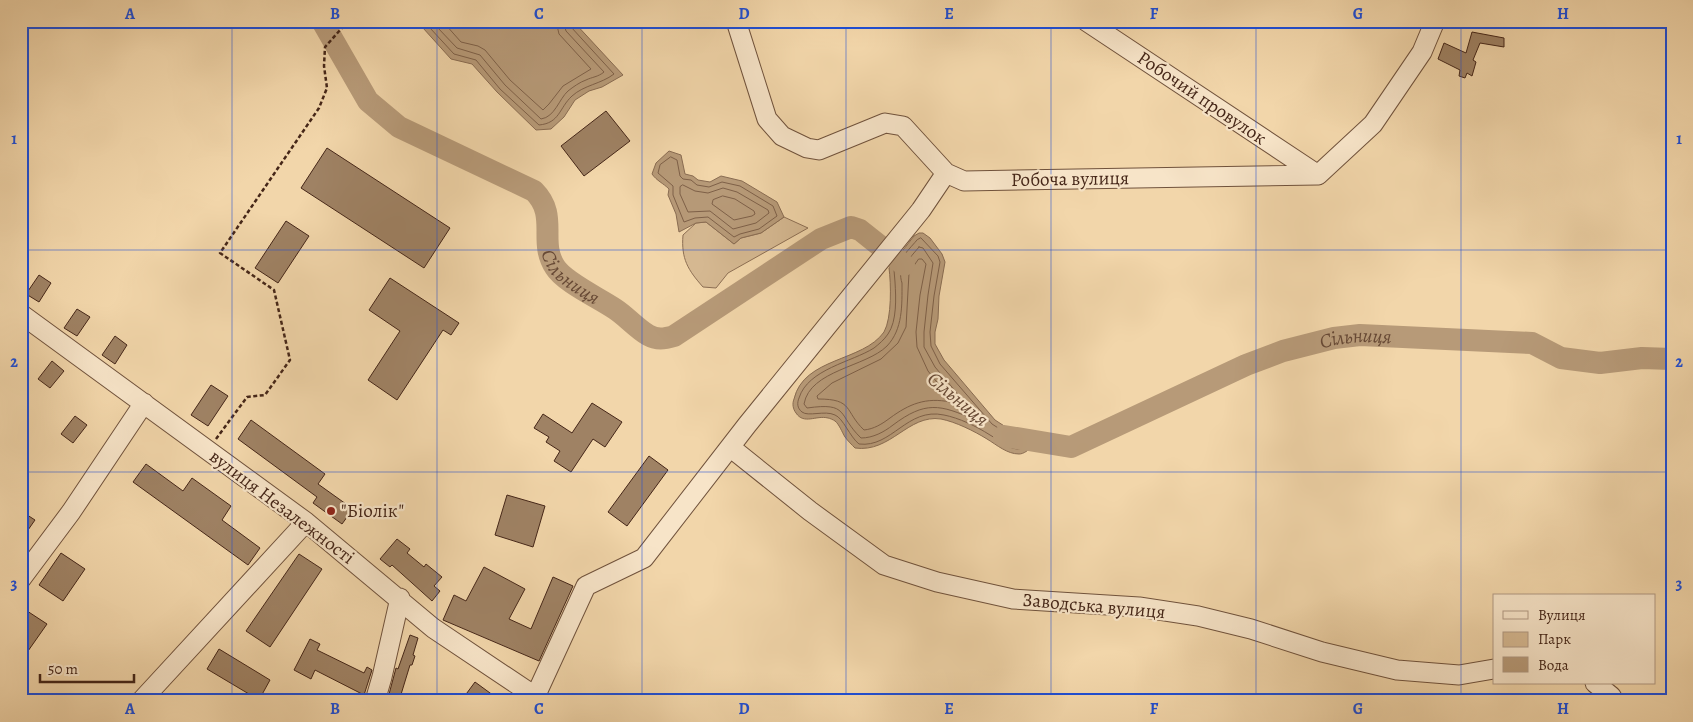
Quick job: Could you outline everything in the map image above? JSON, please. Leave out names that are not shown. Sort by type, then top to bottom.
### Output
[{"type":"street","name":"Робоча вулиця","points":[[736,21],[767,119],[782,136],[807,148],[819,150],[885,123],[903,126],[946,173],[964,181],[1318,175]]},
{"type":"street","name":"Робочий провулок","points":[[1086,21],[1318,175]]},
{"type":"street","points":[[1318,175],[1373,124],[1422,52],[1435,21]]},
{"type":"street","points":[[538,699],[586,586],[644,558],[730,447],[921,210],[946,173]]},
{"type":"street","name":"вулиця Незалежності","points":[[21,314],[306,522],[400,598],[433,628],[538,699]]},
{"type":"street","points":[[21,579],[72,512],[144,403]]},
{"type":"street","name":"Заводська вулиця","points":[[730,447],[810,511],[884,565],[937,582],[1013,599],[1140,607],[1198,616],[1322,652],[1397,670],[1459,674],[1493,668]]},
{"type":"street","points":[[141,701],[306,522]]},
{"type":"street","points":[[375,701],[400,598]]},
{"type":"street","points":[[1596,684],[1611,696],[1614,701]]},
{"type":"path","points":[[208,450],[247,397],[265,395],[290,360],[274,290],[220,253],[319,108],[327,88],[324,66],[325,47],[348,21]]},
{"type":"green space","points":[[784,217],[808,228],[728,273],[716,288],[703,287],[693,275],[684,258],[683,235],[696,223],[706,222],[734,244],[741,238],[761,233]]},
{"type":"water","points":[[426,21],[573,21],[623,75],[602,87],[589,91],[575,100],[564,117],[551,129],[536,130],[497,92],[472,64],[451,59],[423,28]]},
{"type":"water","points":[[669,151],[681,155],[685,174],[693,176],[698,180],[710,182],[721,176],[742,181],[777,202],[784,217],[761,233],[741,238],[734,244],[706,222],[696,223],[679,232],[676,214],[668,195],[669,189],[652,174],[656,163]]},
{"type":"water","points":[[923,233],[930,238],[942,254],[945,262],[939,296],[935,344],[944,360],[995,420],[1012,431],[1033,438],[1032,447],[1024,453],[1019,454],[1002,449],[971,430],[941,419],[929,419],[919,422],[879,445],[868,448],[855,448],[845,437],[836,422],[824,417],[806,419],[799,417],[794,410],[793,401],[800,385],[809,375],[821,367],[875,342],[884,332],[890,310],[889,268],[914,236]]},
{"type":"building","points":[[1472,32],[1504,38],[1504,47],[1480,43],[1473,60],[1476,62],[1472,76],[1467,73],[1465,78],[1459,76],[1460,70],[1438,59],[1444,43],[1466,53]]},
{"type":"building","points":[[606,111],[630,141],[584,176],[561,146]]},
{"type":"building","points":[[327,148],[450,228],[424,268],[301,188]]},
{"type":"building","points":[[286,221],[309,236],[278,283],[255,268]]},
{"type":"building","points":[[39,275],[51,283],[39,302],[26,294]]},
{"type":"building","points":[[390,278],[459,323],[451,335],[443,330],[397,400],[368,380],[400,331],[369,310]]},
{"type":"building","points":[[77,309],[90,317],[77,336],[64,328]]},
{"type":"building","points":[[115,336],[127,345],[115,364],[102,355]]},
{"type":"building","points":[[52,361],[64,371],[50,388],[38,379]]},
{"type":"building","points":[[211,385],[228,396],[208,426],[191,415]]},
{"type":"building","points":[[592,403],[622,422],[605,447],[593,439],[571,472],[554,461],[560,451],[546,442],[549,437],[534,428],[543,414],[572,433]]},
{"type":"building","points":[[75,416],[87,425],[73,443],[61,434]]},
{"type":"building","points":[[251,420],[325,474],[318,484],[353,509],[342,524],[313,503],[317,497],[238,439]]},
{"type":"building","points":[[649,456],[668,470],[627,526],[608,512]]},
{"type":"building","points":[[146,464],[183,491],[192,478],[231,506],[222,520],[260,548],[248,565],[133,482]]},
{"type":"building","points":[[507,495],[545,506],[533,547],[495,535]]},
{"type":"building","points":[[21,511],[35,520],[21,540]]},
{"type":"building","points":[[397,539],[410,549],[407,553],[424,567],[426,564],[442,577],[434,586],[440,591],[432,601],[392,565],[390,567],[380,559]]},
{"type":"building","points":[[61,553],[85,569],[63,601],[39,585]]},
{"type":"building","points":[[299,554],[322,569],[270,647],[246,631]]},
{"type":"building","points":[[484,567],[525,589],[509,619],[531,629],[553,577],[573,586],[539,661],[443,620],[454,595],[466,601]]},
{"type":"building","points":[[21,607],[47,624],[21,661]]},
{"type":"building","points":[[410,635],[418,638],[413,655],[415,656],[412,665],[410,665],[399,701],[396,701],[388,698],[396,668],[398,669]]},
{"type":"building","points":[[310,639],[320,644],[317,650],[364,673],[367,667],[372,670],[364,695],[315,670],[311,679],[294,670]]},
{"type":"building","points":[[219,649],[270,680],[259,700],[207,669]]},
{"type":"building","points":[[475,682],[501,701],[461,701]]},
{"type":"waterway","name":"Сільниця","points":[[322,21],[368,101],[399,127],[534,191],[541,200],[545,210],[548,248],[555,267],[574,284],[619,312],[651,337],[667,338],[674,336],[821,239],[851,227],[860,230],[904,265]]},
{"type":"waterway","name":"Сільниця","points":[[1004,436],[1071,447],[1246,365],[1283,351],[1334,338],[1360,335],[1532,343],[1561,358],[1600,363],[1642,358],[1672,359]]},
{"type":"place","name":"\"Біолік\"","points":[[331,511]]}]
